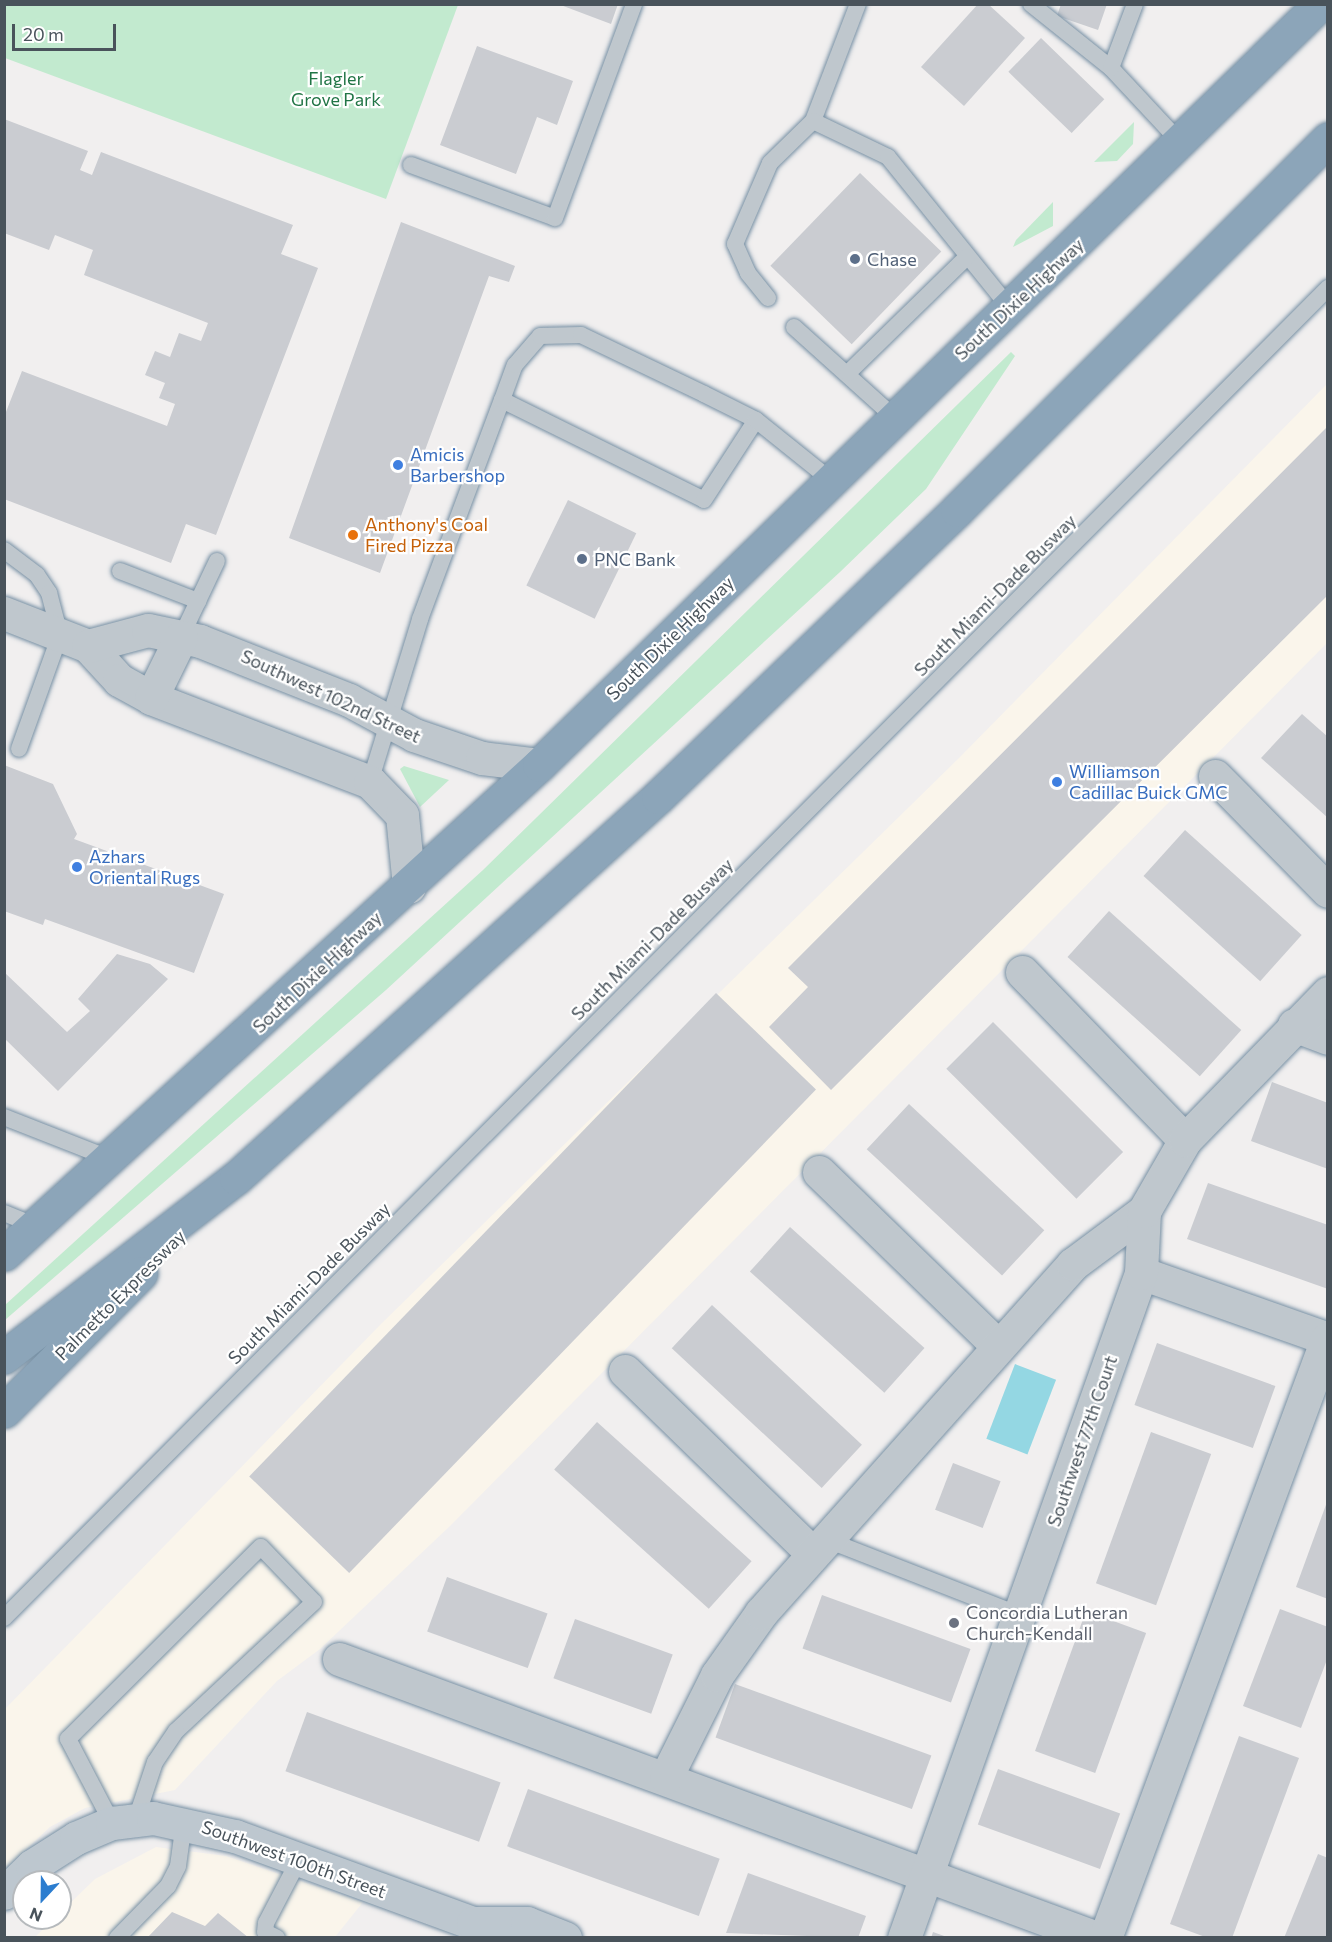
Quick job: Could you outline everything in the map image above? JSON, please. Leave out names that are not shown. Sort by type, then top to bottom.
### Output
[{"type":"highway","name":"South Dixie Highway","points":[[4,1254],[409,887],[539,765],[1320,4]]},
{"type":"highway","points":[[4,1357],[236,1178],[838,626],[1328,139]]},
{"type":"highway","name":"Palmetto Expressway","points":[[4,1411],[236,1178]]},
{"type":"street","points":[[4,613],[74,640],[119,680],[151,698],[370,782],[402,815],[409,887]]},
{"type":"street","name":"Southwest 102nd Street","points":[[74,640],[148,630],[181,637],[254,659],[390,723],[482,758],[539,765]]},
{"type":"street","points":[[151,698],[181,637]]},
{"type":"street","points":[[1215,776],[1328,891]]},
{"type":"street","points":[[1022,972],[1185,1140]]},
{"type":"street","name":"Southwest 77th Court","points":[[904,1938],[1141,1273],[1143,1211],[1185,1140],[1294,1025],[1328,993]]},
{"type":"street","points":[[1294,1025],[1328,1038]]},
{"type":"street","points":[[819,1172],[998,1346]]},
{"type":"street","points":[[666,1777],[717,1675],[819,1546],[1073,1264],[1143,1211]]},
{"type":"street","points":[[1105,1938],[1327,1339],[1141,1273]]},
{"type":"street","points":[[625,1371],[819,1546]]},
{"type":"street","points":[[339,1659],[928,1873],[1097,1938]]},
{"type":"street","points":[[4,1893],[59,1848],[124,1821]]},
{"type":"street","name":"Southwest 100th Street","points":[[124,1821],[184,1822],[299,1860],[481,1930],[527,1923],[565,1938]]},
{"type":"lane","points":[[411,165],[555,218],[634,4]]},
{"type":"lane","points":[[768,297],[748,273],[735,244],[770,163],[813,122],[858,4]]},
{"type":"lane","points":[[1031,4],[1111,68],[1180,142]]},
{"type":"lane","points":[[1111,68],[1134,4]]},
{"type":"lane","points":[[813,122],[888,157],[1009,308]]},
{"type":"lane","points":[[848,373],[967,257]]},
{"type":"lane","name":"South Miami-Dade Busway","points":[[4,1618],[1328,288]]},
{"type":"lane","points":[[794,327],[848,373],[895,418]]},
{"type":"lane","points":[[370,782],[390,723],[420,619],[502,400],[527,346],[540,336],[561,331],[581,335],[756,420],[832,481]]},
{"type":"lane","points":[[502,400],[704,500],[756,420]]},
{"type":"lane","points":[[4,550],[49,593],[74,640],[19,750]]},
{"type":"lane","points":[[181,637],[217,561]]},
{"type":"lane","points":[[120,572],[198,601]]},
{"type":"lane","points":[[4,1117],[111,1159]]},
{"type":"lane","points":[[4,1213],[37,1226]]},
{"type":"lane","points":[[819,1546],[1020,1615]]},
{"type":"lane","points":[[261,1547],[314,1602],[176,1731],[155,1762],[124,1821],[68,1738],[261,1547]]},
{"type":"lane","points":[[117,1938],[168,1886],[178,1866],[184,1822]]},
{"type":"lane","points":[[277,1938],[265,1932],[266,1923],[299,1860]]},
{"type":"shaded area","points":[[1327,384],[1327,643],[450,1526],[320,1649],[277,1681],[175,1790],[85,1808],[50,1827],[5,1869],[5,1709],[382,1323],[959,758]]},
{"type":"shaded area","points":[[156,1847],[226,1856],[363,1902],[335,1937],[34,1938],[42,1930],[72,1930],[72,1901],[95,1879]]},
{"type":"green space","name":"Flagler Grove Park","points":[[4,5],[458,5],[386,199],[5,58]]},
{"type":"green space","points":[[1134,122],[1133,144],[1117,161],[1094,162]]},
{"type":"green space","points":[[1053,202],[1053,226],[1013,247],[1016,240]]},
{"type":"green space","points":[[1011,352],[1015,356],[926,489],[840,572],[386,990],[5,1320],[5,1305],[483,870]]},
{"type":"green space","points":[[404,766],[449,780],[420,807],[400,769]]},
{"type":"water","points":[[1015,1364],[1056,1380],[1027,1454],[986,1439]]},
{"type":"building","points":[[558,4],[618,4],[611,24]]},
{"type":"building","points":[[978,4],[988,4],[1025,38],[964,106],[921,67]]},
{"type":"building","points":[[1061,4],[1107,4],[1098,30],[1057,16]]},
{"type":"building","points":[[1041,38],[1104,99],[1072,133],[1008,72]]},
{"type":"building","points":[[477,46],[573,81],[557,125],[537,117],[516,174],[440,145]]},
{"type":"building","points":[[4,119],[88,151],[80,170],[92,175],[101,152],[293,225],[281,254],[318,268],[216,535],[186,524],[171,563],[4,499],[4,417],[22,371],[167,426],[175,404],[159,398],[165,383],[145,375],[155,351],[170,357],[179,333],[201,341],[208,323],[84,275],[93,250],[55,235],[49,250],[4,233]]},
{"type":"building","name":"Chase","points":[[860,173],[941,251],[852,344],[770,266]]},
{"type":"building","points":[[401,222],[515,266],[509,282],[489,276],[380,573],[289,538]]},
{"type":"building","name":"Williamson Cadillac Buick GMC","points":[[1328,426],[1328,595],[831,1090],[769,1027],[808,987],[788,968]]},
{"type":"building","name":"PNC Bank","points":[[568,500],[636,533],[595,619],[526,585]]},
{"type":"building","points":[[1302,714],[1328,737],[1328,818],[1261,758]]},
{"type":"building","name":"Azhars Oriental Rugs","points":[[4,765],[53,784],[77,834],[74,839],[224,894],[194,973],[45,919],[43,925],[4,911]]},
{"type":"building","points":[[1185,830],[1302,935],[1260,981],[1144,876]]},
{"type":"building","points":[[1109,911],[1241,1030],[1200,1076],[1068,957]]},
{"type":"building","points":[[117,954],[150,964],[168,979],[58,1091],[4,1038],[4,972],[67,1032],[90,1011],[78,999]]},
{"type":"building","points":[[716,993],[816,1090],[349,1573],[249,1476]]},
{"type":"building","points":[[993,1022],[1123,1152],[1076,1199],[946,1069]]},
{"type":"building","points":[[1272,1082],[1328,1103],[1328,1169],[1251,1141]]},
{"type":"building","points":[[909,1104],[1044,1230],[1002,1276],[867,1149]]},
{"type":"building","points":[[1208,1183],[1328,1225],[1328,1289],[1187,1239]]},
{"type":"building","points":[[790,1227],[925,1348],[884,1393],[750,1272]]},
{"type":"building","points":[[712,1305],[862,1445],[822,1488],[672,1348]]},
{"type":"building","points":[[1157,1343],[1275,1386],[1253,1448],[1134,1405]]},
{"type":"building","points":[[597,1422],[752,1561],[709,1609],[554,1470]]},
{"type":"building","points":[[1151,1432],[1211,1454],[1156,1605],[1096,1583]]},
{"type":"building","points":[[953,1463],[1001,1481],[983,1528],[935,1510]]},
{"type":"building","points":[[1328,1502],[1328,1599],[1296,1587]]},
{"type":"building","points":[[447,1577],[548,1614],[528,1668],[427,1632]]},
{"type":"building","points":[[822,1595],[970,1649],[951,1703],[803,1649]]},
{"type":"building","points":[[1280,1609],[1328,1627],[1328,1657],[1301,1728],[1243,1706]]},
{"type":"building","points":[[1086,1611],[1146,1633],[1095,1773],[1035,1751]]},
{"type":"building","points":[[575,1619],[673,1655],[651,1714],[553,1678]]},
{"type":"building","points":[[735,1684],[931,1755],[912,1809],[716,1738]]},
{"type":"building","points":[[307,1712],[501,1782],[479,1842],[285,1771]]},
{"type":"building","points":[[1239,1736],[1299,1758],[1232,1938],[1208,1938],[1170,1924]]},
{"type":"building","points":[[998,1769],[1120,1813],[1100,1869],[978,1824]]},
{"type":"building","points":[[528,1789],[720,1859],[699,1916],[507,1846]]},
{"type":"building","points":[[1318,1854],[1328,1858],[1328,1938],[1284,1938]]},
{"type":"building","points":[[748,1873],[866,1916],[858,1938],[726,1933]]},
{"type":"building","points":[[172,1912],[205,1926],[218,1913],[249,1938],[147,1938]]},
{"type":"building","points":[[933,1932],[947,1937],[947,1938],[931,1938]]},
{"type":"place","name":"Chase","points":[[855,259]]},
{"type":"place","name":"Amicis Barbershop","points":[[398,465]]},
{"type":"place","name":"Anthony's Coal Fired Pizza","points":[[353,535]]},
{"type":"place","name":"PNC Bank","points":[[582,559]]},
{"type":"place","name":"Williamson Cadillac Buick GMC","points":[[1057,782]]},
{"type":"place","name":"Azhars Oriental Rugs","points":[[77,867]]},
{"type":"place","name":"Concordia Lutheran Church-Kendall","points":[[954,1623]]}]
